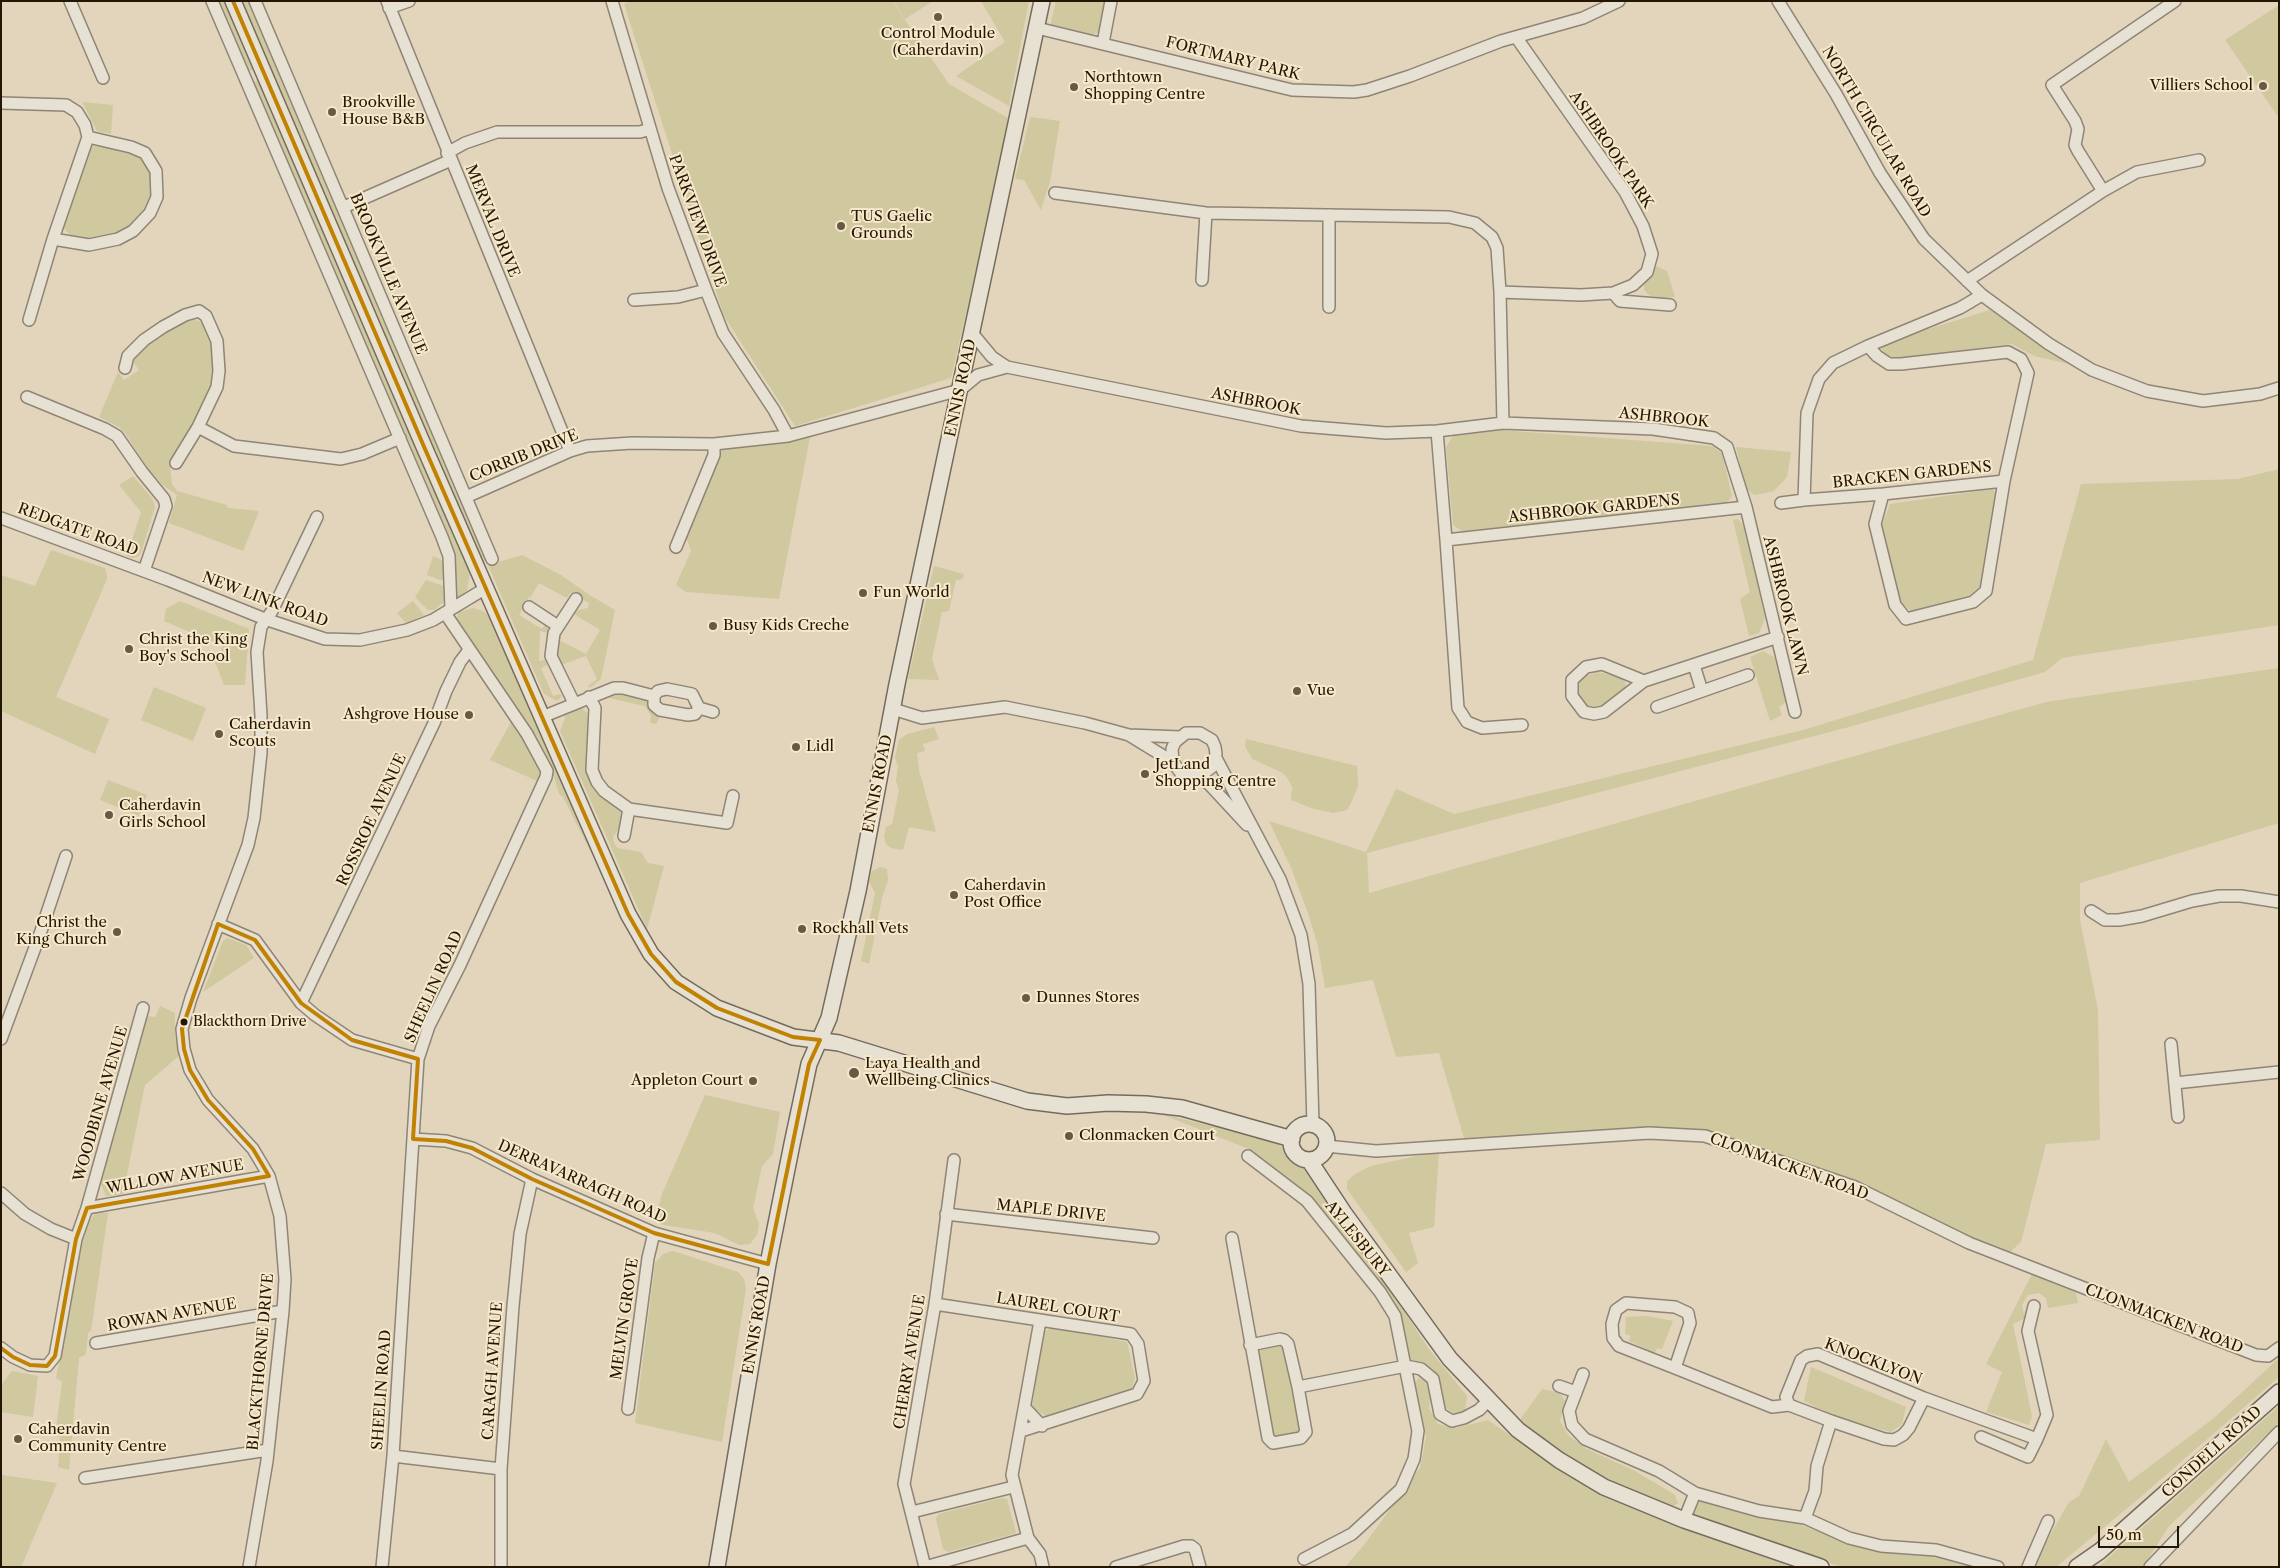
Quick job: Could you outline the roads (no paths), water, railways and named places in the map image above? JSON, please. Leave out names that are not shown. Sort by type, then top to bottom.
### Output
[{"type":"main road","points":[[233,1],[628,914],[651,954],[676,982],[717,1008],[793,1037],[839,1043],[1027,1101],[1067,1106],[1108,1103],[1146,1104],[1182,1108],[1292,1139]]},
{"type":"main road","name":"ENNIS ROAD","points":[[717,1567],[768,1264],[809,1064],[829,1018],[856,901],[893,709],[1042,1]]},
{"type":"main road","points":[[1325,1149],[1317,1158],[1309,1160],[1301,1158],[1295,1153],[1292,1146],[1294,1133],[1302,1126],[1313,1125],[1324,1133],[1331,1191]]},
{"type":"main road","points":[[1309,1160],[1344,1213],[1450,1359],[1488,1401],[1518,1430],[1559,1460],[1604,1487],[1684,1520],[1821,1567]]},
{"type":"main road","name":"CONDELL ROAD","points":[[2100,1551],[2279,1392]]},
{"type":"main road","points":[[2077,1567],[2100,1551]]},
{"type":"main road","points":[[2090,1567],[2100,1551]]},
{"type":"street","points":[[70,1],[103,78]]},
{"type":"street","points":[[212,1],[449,556],[448,611]]},
{"type":"street","name":"BROOKVILLE AVENUE","points":[[255,1],[492,559]]},
{"type":"street","points":[[388,4],[409,1]]},
{"type":"street","name":"PARKVIEW DRIVE","points":[[612,1],[668,188],[723,333],[774,410],[788,436]]},
{"type":"street","points":[[1103,44],[1111,1]]},
{"type":"street","name":"FORTMARY PARK","points":[[1037,28],[1292,90],[1354,92],[1379,86],[1516,37],[1583,18],[1619,1]]},
{"type":"street","name":"NORTH CIRCULAR ROAD","points":[[1778,1],[1836,94],[1880,173],[1924,239],[1982,295],[2049,344],[2092,370],[2147,391],[2203,401],[2260,394],[2279,388]]},
{"type":"street","points":[[2103,192],[2075,145],[2078,129],[2075,121],[2052,85],[2176,1]]},
{"type":"street","name":"MERVAL DRIVE","points":[[388,4],[570,451]]},
{"type":"street","name":"ASHBROOK PARK","points":[[1500,292],[1613,293],[1633,285],[1647,272],[1652,254],[1643,226],[1625,192],[1516,37]]},
{"type":"street","points":[[1,103],[66,105],[77,112],[85,125],[88,137],[53,239],[29,320]]},
{"type":"street","points":[[344,208],[449,157],[465,143],[497,132],[640,132],[650,129]]},
{"type":"street","points":[[53,239],[89,245],[118,239],[134,231],[150,213],[157,197],[156,170],[145,153],[131,147],[88,137]]},
{"type":"street","points":[[1967,280],[2137,172],[2199,160]]},
{"type":"street","points":[[1055,193],[1206,213],[1449,217],[1465,219],[1479,226],[1492,237],[1497,248],[1503,423]]},
{"type":"street","points":[[1202,280],[1206,213]]},
{"type":"street","points":[[1329,215],[1329,307]]},
{"type":"street","points":[[1633,285],[1646,303]]},
{"type":"street","points":[[634,300],[678,297],[706,290]]},
{"type":"street","name":"ASHBROOK PARK","points":[[1613,293],[1620,301],[1670,305]]},
{"type":"street","points":[[1804,500],[1807,414],[1819,379],[1833,363],[1868,346],[1960,308],[1982,295]]},
{"type":"street","points":[[125,368],[128,356],[163,326],[192,312],[199,311],[206,316],[217,341],[219,371],[217,387],[198,427],[176,463]]},
{"type":"street","name":"ASHBROOK","points":[[973,334],[992,357],[1007,367],[1301,426],[1386,433],[1437,431],[1503,423],[1653,429],[1714,438],[1727,447],[1746,507]]},
{"type":"street","name":"BRACKEN GARDENS","points":[[1781,503],[2004,481],[2028,373],[2021,359],[2008,352],[1889,364],[1877,356],[1868,346]]},
{"type":"street","name":"ASHBROOK","points":[[960,390],[978,375],[1007,367]]},
{"type":"street","name":"CORRIB DRIVE","points":[[466,497],[570,451],[588,446],[632,443],[714,444],[788,436],[960,390]]},
{"type":"street","points":[[26,397],[105,428],[117,436],[164,499],[166,506],[144,571]]},
{"type":"street","points":[[198,427],[234,446],[341,459],[362,454],[400,438]]},
{"type":"street","points":[[1437,431],[1458,708],[1467,722],[1482,728],[1522,725]]},
{"type":"street","points":[[676,547],[714,455],[714,444]]},
{"type":"street","points":[[1883,494],[1874,524],[1895,605],[1906,619],[1973,602],[1986,591],[2004,481]]},
{"type":"street","name":"ASHBROOK GARDENS","points":[[1446,540],[1746,507]]},
{"type":"street","name":"ASHBROOK LAWN","points":[[1746,507],[1795,712]]},
{"type":"street","points":[[318,517],[272,611],[265,618],[261,627],[257,652],[262,737],[254,818],[244,854],[218,924],[255,940],[301,1003],[352,1040],[418,1058]]},
{"type":"street","name":"REDGATE ROAD","points":[[1,518],[144,571]]},
{"type":"street","name":"NEW LINK ROAD","points":[[144,571],[325,639],[353,640],[407,630],[448,611],[486,588]]},
{"type":"street","points":[[574,703],[551,656],[554,633],[576,599]]},
{"type":"street","points":[[529,607],[558,626]]},
{"type":"street","name":"SHEELIN ROAD","points":[[382,1567],[393,1456],[418,1058],[430,1026],[460,965],[546,777],[547,771],[528,734],[469,650],[448,611]]},
{"type":"street","points":[[1644,681],[1602,664],[1586,667],[1572,680],[1572,696],[1584,712],[1594,714],[1604,712],[1644,681],[1778,637]]},
{"type":"street","name":"ROSSROE AVENUE","points":[[301,1003],[434,723],[442,700],[460,662],[469,650]]},
{"type":"street","points":[[1694,665],[1702,691]]},
{"type":"street","points":[[1657,707],[1748,675]]},
{"type":"street","points":[[542,717],[604,691],[623,688],[654,696]]},
{"type":"street","points":[[699,708],[695,714],[688,716],[660,710],[654,705],[654,696],[658,691],[667,689],[692,694],[699,708],[713,712]]},
{"type":"street","points":[[589,697],[595,708],[592,770],[597,782],[604,790],[629,809],[727,823],[733,796]]},
{"type":"street","points":[[893,709],[922,718],[1005,707],[1085,723],[1129,735],[1180,737],[1193,732],[1207,736],[1215,747],[1216,758],[1263,843],[1284,888],[1301,935],[1309,984],[1313,1125]]},
{"type":"street","points":[[1129,735],[1173,762],[1182,772],[1197,776],[1222,798],[1263,843]]},
{"type":"street","points":[[1173,762],[1172,749],[1180,737]]},
{"type":"street","points":[[1197,776],[1207,772],[1212,767],[1216,758]]},
{"type":"street","points":[[624,836],[629,809]]},
{"type":"street","points":[[1,1039],[66,856]]},
{"type":"street","points":[[2091,911],[2105,920],[2120,920],[2142,916],[2192,901],[2219,896],[2241,896],[2279,902]]},
{"type":"street","name":"BLACKTHORNE DRIVE","points":[[218,924],[186,1012],[182,1028],[184,1049],[190,1070],[208,1100],[253,1149],[269,1176],[280,1216],[285,1280],[268,1450],[249,1567]]},
{"type":"street","name":"WOODBINE AVENUE","points":[[1,1348],[13,1357],[30,1365],[47,1366],[55,1356],[76,1239],[87,1208],[143,1008]]},
{"type":"street","points":[[2171,1044],[2178,1117]]},
{"type":"street","points":[[2175,1083],[2279,1072]]},
{"type":"street","name":"CLONMACKEN ROAD","points":[[1325,1149],[1376,1151],[1649,1133],[1705,1136],[1855,1187],[1969,1243],[2256,1355],[2268,1356],[2279,1348]]},
{"type":"street","name":"DERRAVARRAGH ROAD","points":[[414,1139],[446,1141],[472,1148],[532,1179],[654,1233],[768,1264]]},
{"type":"street","name":"AYLESBURY","points":[[1248,1156],[1307,1200],[1380,1292],[1394,1316],[1406,1366],[1418,1431],[1414,1459],[1400,1489],[1352,1534],[1304,1559]]},
{"type":"street","name":"CHERRY AVENUE","points":[[925,1567],[904,1484],[935,1304],[954,1160]]},
{"type":"street","name":"WILLOW AVENUE","points":[[87,1208],[269,1176]]},
{"type":"street","name":"CARAGH AVENUE","points":[[501,1567],[501,1469],[520,1234],[532,1179]]},
{"type":"street","points":[[1,1192],[25,1214],[51,1229],[76,1239]]},
{"type":"street","name":"MAPLE DRIVE","points":[[946,1214],[1153,1238]]},
{"type":"street","name":"MELVIN GROVE","points":[[628,1409],[648,1258],[654,1233]]},
{"type":"street","points":[[1232,1238],[1250,1345],[1268,1438],[1273,1443],[1301,1438],[1306,1432],[1288,1344],[1280,1338],[1250,1345]]},
{"type":"street","name":"KNOCKLYON","points":[[1675,1368],[1690,1323],[1688,1313],[1675,1307],[1626,1303],[1616,1310],[1612,1324],[1613,1338],[1619,1346],[1772,1408],[1789,1405],[1884,1439],[1894,1440],[1903,1436],[1909,1428],[1924,1398]]},
{"type":"street","name":"LAUREL COURT","points":[[935,1304],[1131,1334],[1140,1352],[1144,1381],[1137,1394],[1042,1426],[1021,1431]]},
{"type":"street","points":[[1981,1437],[2028,1457],[2047,1415],[2028,1331],[2034,1306]]},
{"type":"street","name":"ROWAN AVENUE","points":[[96,1343],[283,1311]]},
{"type":"street","points":[[1040,1321],[1012,1475],[1013,1487],[1028,1538],[1040,1554],[1043,1567]]},
{"type":"street","name":"KNOCKLYON","points":[[1789,1405],[1786,1397],[1801,1360],[1807,1356],[1818,1354],[1924,1398],[2037,1439]]},
{"type":"street","points":[[1298,1387],[1406,1366],[1421,1369],[1433,1379],[1440,1414],[1452,1421],[1472,1414],[1488,1401]]},
{"type":"street","points":[[1583,1374],[1569,1411],[1572,1425],[1585,1439],[1659,1471],[1695,1493],[1759,1511],[1805,1518],[1849,1538],[1881,1546],[1936,1550],[1998,1567]]},
{"type":"street","points":[[1559,1386],[1576,1392]]},
{"type":"street","points":[[1025,1408],[1042,1426]]},
{"type":"street","points":[[1805,1518],[1815,1491],[1817,1466],[1830,1421]]},
{"type":"street","points":[[2150,1567],[2279,1432]]},
{"type":"street","points":[[85,1478],[268,1450]]},
{"type":"street","points":[[393,1456],[501,1469]]},
{"type":"street","points":[[912,1512],[1013,1487]]},
{"type":"street","points":[[1684,1520],[1695,1493]]},
{"type":"street","points":[[2028,1567],[2048,1521]]},
{"type":"street","points":[[925,1567],[1028,1538]]},
{"type":"street","points":[[1116,1567],[1184,1546],[1191,1546],[1196,1549],[1200,1567]]},
{"type":"place","name":"Control Module (Caherdavin)","points":[[938,17]]},
{"type":"place","name":"Villiers School","points":[[2263,86]]},
{"type":"place","name":"Northtown Shopping Centre","points":[[1074,87]]},
{"type":"place","name":"Brookville House B&B","points":[[332,112]]},
{"type":"place","name":"TUS Gaelic Grounds","points":[[841,226]]},
{"type":"place","name":"Fun World","points":[[863,593]]},
{"type":"place","name":"Busy Kids Creche","points":[[713,626]]},
{"type":"place","name":"Christ the King Boy's School","points":[[129,649]]},
{"type":"place","name":"Vue","points":[[1297,691]]},
{"type":"place","name":"Ashgrove House","points":[[469,715]]},
{"type":"place","name":"Caherdavin Scouts","points":[[219,734]]},
{"type":"place","name":"Lidl","points":[[796,747]]},
{"type":"place","name":"JetLand Shopping Centre","points":[[1145,774]]},
{"type":"place","name":"Caherdavin Girls School","points":[[109,815]]},
{"type":"place","name":"Caherdavin Post Office","points":[[954,895]]},
{"type":"place","name":"Rockhall Vets","points":[[802,929]]},
{"type":"place","name":"Christ the King Church","points":[[117,932]]},
{"type":"place","name":"Dunnes Stores","points":[[1026,998]]},
{"type":"place","name":"Blackthorn Drive","points":[[184,1022]]},
{"type":"place","name":"Laya Health and Wellbeing Clinics","points":[[854,1073]]},
{"type":"place","name":"Appleton Court","points":[[753,1081]]},
{"type":"place","name":"Clonmacken Court","points":[[1069,1136]]},
{"type":"place","name":"Caherdavin Community Centre","points":[[18,1439]]}]
